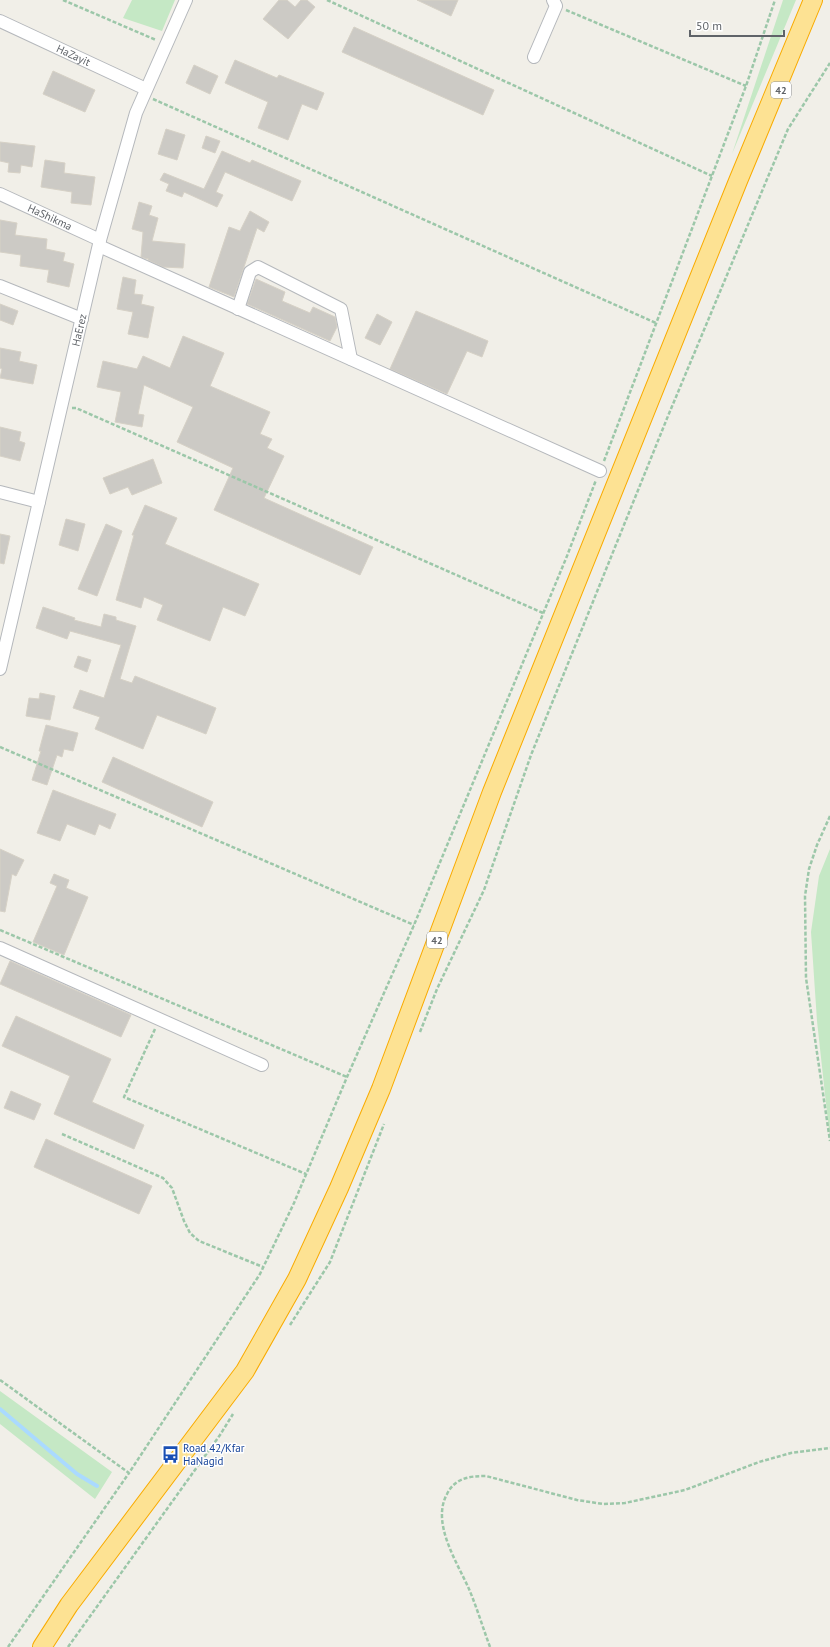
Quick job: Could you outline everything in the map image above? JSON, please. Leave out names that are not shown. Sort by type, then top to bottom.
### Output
[{"type":"highway","name":"42","points":[[42,1647],[69,1605],[246,1371],[297,1279],[339,1188],[381,1089],[492,792],[738,181],[813,0]]},
{"type":"highway","name":"42","points":[[738,181],[825,0]]},
{"type":"street","name":"HaErez","points":[[0,669],[99,243],[136,113],[186,0]]},
{"type":"street","points":[[534,57],[555,3]]},
{"type":"street","name":"HaZayit","points":[[0,21],[145,92]]},
{"type":"street","name":"HaShikma","points":[[0,194],[238,309],[600,471]]},
{"type":"street","points":[[238,309],[250,272],[258,267],[340,309],[351,359]]},
{"type":"street","points":[[0,286],[82,319]]},
{"type":"street","points":[[0,492],[39,502]]},
{"type":"street","points":[[0,948],[262,1065]]},
{"type":"path","points":[[63,0],[166,44]]},
{"type":"path","points":[[327,0],[712,176]]},
{"type":"path","points":[[8,1647],[129,1473],[263,1267],[294,1203],[414,925],[544,613],[600,471],[746,86],[775,0]]},
{"type":"path","points":[[555,3],[746,86]]},
{"type":"path","points":[[145,92],[656,323]]},
{"type":"path","points":[[61,407],[76,408],[544,613]]},
{"type":"path","points":[[0,747],[414,925]]},
{"type":"path","points":[[830,816],[817,845],[809,869],[805,896],[806,978],[830,1141]]},
{"type":"path","points":[[0,930],[347,1078]]},
{"type":"path","points":[[159,1020],[124,1097],[306,1174]]},
{"type":"path","points":[[62,1134],[163,1178],[172,1188],[190,1233],[199,1241],[263,1267]]},
{"type":"path","points":[[0,1380],[129,1473]]},
{"type":"path","points":[[490,1647],[469,1589],[455,1561],[442,1523],[443,1501],[450,1488],[461,1479],[471,1476],[486,1476],[577,1500],[603,1504],[625,1503],[685,1490],[759,1462],[791,1453],[830,1448]]},
{"type":"green space","points":[[132,0],[175,0],[162,31],[123,18]]},
{"type":"green space","points":[[783,0],[796,0],[732,154]]},
{"type":"green space","points":[[830,849],[830,1140],[817,1021],[811,932],[819,876]]},
{"type":"green space","points":[[0,1391],[112,1472],[95,1499],[0,1424]]},
{"type":"building","points":[[279,0],[287,0],[295,7],[301,0],[307,0],[315,7],[288,39],[263,19]]},
{"type":"building","points":[[417,0],[458,0],[451,16]]},
{"type":"building","points":[[354,27],[494,90],[483,115],[342,52]]},
{"type":"building","points":[[235,60],[277,78],[279,75],[324,93],[317,110],[302,104],[288,140],[258,128],[268,102],[225,83]]},
{"type":"building","points":[[194,65],[218,76],[210,94],[186,83]]},
{"type":"building","points":[[53,71],[95,90],[85,112],[43,94]]},
{"type":"building","points":[[166,129],[185,135],[177,160],[158,154]]},
{"type":"building","points":[[206,136],[220,141],[215,153],[202,148]]},
{"type":"building","points":[[0,142],[35,146],[32,167],[21,165],[20,173],[8,172],[9,163],[0,161]]},
{"type":"building","points":[[222,151],[250,163],[252,160],[301,181],[292,201],[225,172],[216,192],[223,195],[217,207],[184,192],[182,197],[166,191],[169,184],[160,180],[164,173],[204,189]]},
{"type":"building","points":[[45,160],[65,163],[64,173],[95,177],[91,205],[71,203],[72,192],[41,187]]},
{"type":"building","points":[[139,202],[152,206],[149,215],[158,218],[152,241],[185,244],[183,268],[163,267],[148,260],[148,258],[141,257],[143,232],[132,229]]},
{"type":"building","points":[[250,211],[269,222],[264,232],[257,228],[234,297],[209,287],[229,227],[240,231]]},
{"type":"building","points":[[0,220],[17,223],[15,235],[47,239],[46,249],[65,253],[63,261],[74,264],[69,287],[47,282],[49,270],[20,266],[21,255],[0,252]]},
{"type":"building","points":[[123,277],[136,280],[134,294],[143,295],[141,304],[154,307],[148,338],[128,334],[133,312],[117,309]]},
{"type":"building","points":[[256,279],[285,292],[282,301],[310,313],[313,307],[335,317],[337,327],[330,341],[247,304]]},
{"type":"building","points":[[0,304],[18,311],[13,325],[0,320]]},
{"type":"building","points":[[416,311],[488,341],[482,357],[467,351],[447,394],[390,369]]},
{"type":"building","points":[[377,314],[392,322],[380,345],[365,338]]},
{"type":"building","points":[[183,336],[224,353],[210,386],[270,412],[260,434],[272,439],[267,448],[284,456],[264,498],[373,547],[360,575],[214,510],[233,468],[177,442],[193,407],[144,385],[138,414],[144,415],[142,427],[115,422],[121,392],[97,387],[103,361],[137,369],[143,356],[170,368]]},
{"type":"building","points":[[0,348],[21,352],[19,361],[37,365],[33,384],[0,378],[2,369],[0,368]]},
{"type":"building","points":[[0,427],[21,432],[19,441],[25,443],[20,461],[0,456]]},
{"type":"building","points":[[153,459],[162,483],[132,495],[128,487],[110,494],[103,478]]},
{"type":"building","points":[[145,505],[177,518],[165,544],[259,584],[245,616],[223,607],[210,641],[157,620],[163,605],[144,597],[141,608],[116,600],[134,535],[132,535]]},
{"type":"building","points":[[66,519],[85,524],[78,551],[59,545]]},
{"type":"building","points":[[106,524],[122,531],[97,596],[78,589]]},
{"type":"building","points":[[0,534],[10,536],[4,564],[0,563]]},
{"type":"building","points":[[43,607],[75,618],[74,620],[101,627],[104,614],[116,617],[116,620],[136,626],[120,679],[132,683],[135,676],[216,708],[206,734],[157,715],[143,749],[95,729],[100,717],[73,708],[80,690],[104,698],[121,645],[70,631],[67,639],[36,628]]},
{"type":"building","points":[[78,656],[91,660],[87,672],[74,667]]},
{"type":"building","points":[[40,693],[55,696],[50,720],[26,716],[29,698],[39,699]]},
{"type":"building","points":[[46,725],[78,733],[73,751],[64,749],[62,757],[57,755],[47,785],[32,780],[41,751],[39,751]]},
{"type":"building","points":[[113,757],[213,802],[202,827],[102,782]]},
{"type":"building","points":[[53,790],[116,814],[110,829],[99,824],[95,835],[67,824],[60,841],[37,833]]},
{"type":"building","points":[[0,849],[24,860],[16,876],[12,874],[5,912],[0,911]]},
{"type":"building","points":[[54,874],[69,880],[66,888],[88,897],[64,955],[33,942],[57,886],[50,883]]},
{"type":"building","points":[[10,961],[131,1015],[121,1037],[0,984]]},
{"type":"building","points":[[16,1016],[111,1059],[92,1102],[144,1125],[134,1149],[54,1114],[70,1076],[2,1046]]},
{"type":"building","points":[[11,1091],[41,1104],[34,1120],[4,1108]]},
{"type":"building","points":[[46,1139],[152,1186],[139,1214],[34,1167]]},
{"type":"waterway","points":[[0,1409],[77,1474],[97,1486]]},
{"type":"place","name":"Road 42/Kfar HaNagid","points":[[170,1454]]}]
